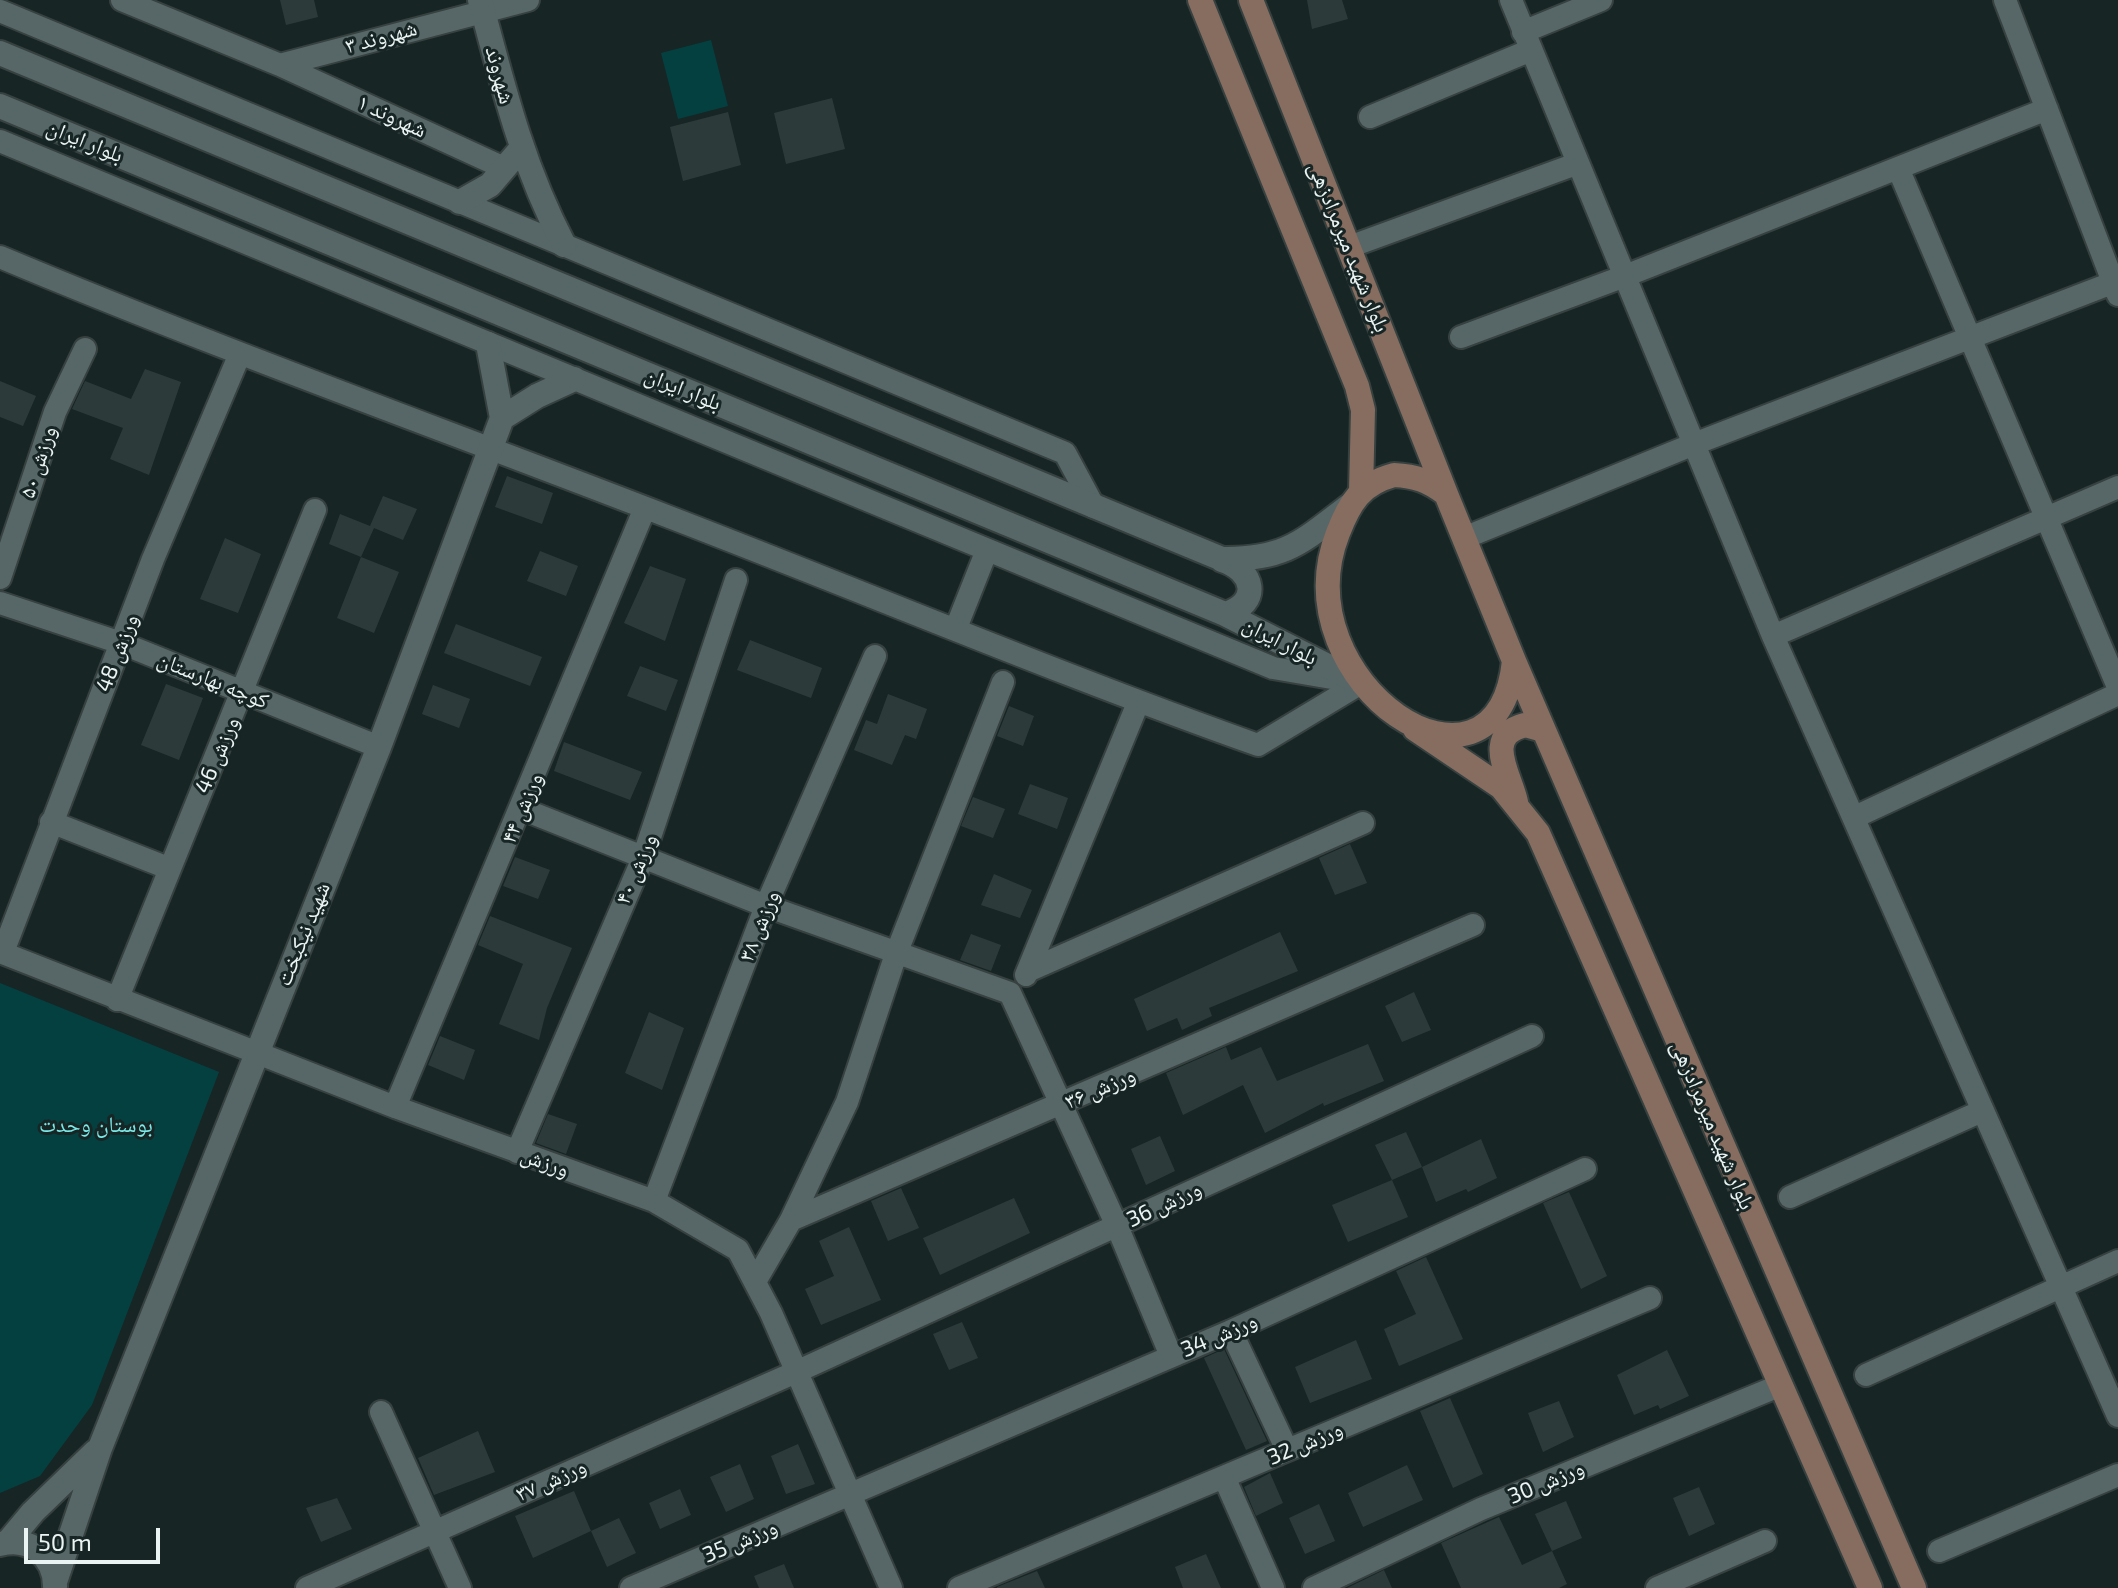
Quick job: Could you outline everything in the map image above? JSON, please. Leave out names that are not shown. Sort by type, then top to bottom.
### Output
[{"type":"main road","name":"بلوار شهید میرمرادزهی","points":[[1200,0],[1357,386],[1363,410],[1355,498]]},
{"type":"main road","name":"بلوار شهید میرمرادزهی","points":[[1251,0],[1446,494]]},
{"type":"main road","points":[[1394,475],[1431,482],[1446,494],[1514,661],[1511,685],[1501,706],[1484,723],[1462,733],[1438,735],[1415,729],[1361,683],[1338,642],[1328,596],[1332,549],[1355,498],[1376,480],[1394,475]]},
{"type":"main road","name":"بلوار شهید میرمرادزهی","points":[[1514,661],[1914,1588]]},
{"type":"main road","points":[[1516,803],[1512,783],[1500,759],[1502,740],[1508,732],[1525,725],[1543,730]]},
{"type":"main road","name":"بلوار شهید میرمرادزهی","points":[[1415,729],[1501,787],[1538,833],[1870,1588]]},
{"type":"main road","points":[[1822,1479],[1846,1477],[1860,1464]]},
{"type":"main road","points":[[1847,1534],[1851,1523],[1861,1515],[1883,1516]]},
{"type":"street","name":"شهروند ۱","points":[[122,0],[512,159]]},
{"type":"street","name":"شهروند ۳","points":[[280,65],[481,5],[528,0]]},
{"type":"street","points":[[1511,0],[1773,636],[2118,1416]]},
{"type":"street","points":[[1370,117],[1527,41],[1601,0]]},
{"type":"street","points":[[1464,538],[1694,444],[1970,338],[2115,290],[2005,0]]},
{"type":"street","name":"شهروند","points":[[481,5],[512,159],[537,194],[564,245]]},
{"type":"street","points":[[0,11],[1065,453],[1094,507]]},
{"type":"street","points":[[0,53],[1239,565],[1245,572],[1249,590],[1241,606],[1225,614]]},
{"type":"street","name":"بلوار ایران","points":[[0,106],[1225,614],[1361,683]]},
{"type":"street","points":[[1461,337],[1625,276],[2047,109]]},
{"type":"street","points":[[266,164],[281,128]]},
{"type":"street","points":[[0,141],[1273,668],[1361,683]]},
{"type":"street","points":[[460,202],[490,185],[512,159]]},
{"type":"street","points":[[1349,247],[1576,164]]},
{"type":"street","points":[[1898,168],[2118,687]]},
{"type":"street","points":[[0,257],[239,356],[491,448],[956,628],[1138,703],[1258,745],[1361,683]]},
{"type":"street","points":[[488,344],[502,418],[537,396],[574,379]]},
{"type":"street","name":"ورزش ۵٠","points":[[0,578],[55,412],[85,349]]},
{"type":"street","name":"ورزش 48","points":[[1,952],[121,643],[239,356]]},
{"type":"street","name":"شهید نیکبخت","points":[[55,1585],[100,1448],[255,1050],[379,747],[502,418]]},
{"type":"street","points":[[1773,636],[2118,487]]},
{"type":"street","points":[[1222,559],[1254,560],[1294,548],[1355,498]]},
{"type":"street","name":"ورزش ۴۴","points":[[395,1107],[522,809],[645,508]]},
{"type":"street","name":"ورزش 46","points":[[117,1000],[168,868],[244,693],[315,510]]},
{"type":"street","points":[[956,628],[987,550]]},
{"type":"street","name":"ورزش ۴۰","points":[[517,1152],[643,858],[736,580]]},
{"type":"street","name":"کوچه بهارستان","points":[[0,603],[121,643],[379,747]]},
{"type":"street","name":"ورزش ۳۸","points":[[654,1201],[766,906],[875,656]]},
{"type":"street","points":[[756,1280],[791,1220],[847,1102],[896,954],[1003,682]]},
{"type":"street","points":[[1855,817],[2118,694]]},
{"type":"street","points":[[1010,993],[1030,970],[1138,703]]},
{"type":"street","points":[[522,809],[766,906],[1010,993],[1117,1226],[1171,1356]]},
{"type":"street","points":[[51,822],[168,868]]},
{"type":"street","points":[[1030,970],[1363,823]]},
{"type":"street","name":"ورزش ۳۶","points":[[791,1220],[1473,925]]},
{"type":"street","name":"ورزش","points":[[1,952],[395,1107],[654,1201],[738,1250],[756,1280],[891,1588]]},
{"type":"street","name":"ورزش 36","points":[[796,1372],[1532,1036]]},
{"type":"street","points":[[1790,1197],[1982,1111]]},
{"type":"street","name":"ورزش 34","points":[[850,1495],[1231,1331],[1585,1169]]},
{"type":"street","points":[[1866,1375],[2118,1261]]},
{"type":"street","name":"ورزش 32","points":[[959,1588],[1650,1298]]},
{"type":"street","points":[[1231,1331],[1287,1450]]},
{"type":"street","name":"ورزش ۳۷","points":[[307,1588],[796,1372]]},
{"type":"street","name":"ورزش 30","points":[[1314,1588],[1481,1509],[1781,1385]]},
{"type":"street","points":[[381,1412],[460,1588]]},
{"type":"street","points":[[4,1543],[100,1448]]},
{"type":"street","points":[[1939,1551],[2118,1475]]},
{"type":"street","points":[[1224,1477],[1273,1588]]},
{"type":"street","name":"ورزش 35","points":[[631,1588],[850,1495]]},
{"type":"street","points":[[1657,1588],[1765,1541]]},
{"type":"street","points":[[4,1543],[35,1547],[53,1568],[55,1585]]},
{"type":"green space","points":[[711,40],[728,106],[678,119],[661,53]]},
{"type":"green space","name":"بوستان وحدت","points":[[0,983],[219,1072],[92,1405],[40,1476],[0,1493]]},
{"type":"building","points":[[280,0],[314,0],[318,17],[286,25]]},
{"type":"building","points":[[1307,0],[1342,0],[1348,19],[1312,29]]},
{"type":"building","points":[[832,98],[845,149],[786,164],[774,113]]},
{"type":"building","points":[[728,112],[741,165],[683,181],[670,127]]},
{"type":"building","points":[[145,369],[181,382],[149,475],[110,459],[123,428],[72,409],[85,381],[131,399]]},
{"type":"building","points":[[0,381],[36,396],[23,426],[0,417]]},
{"type":"building","points":[[507,476],[553,493],[542,524],[495,507]]},
{"type":"building","points":[[383,496],[417,509],[403,540],[374,528],[361,557],[329,544],[340,514],[370,526]]},
{"type":"building","points":[[225,538],[261,554],[238,613],[200,599]]},
{"type":"building","points":[[540,551],[578,566],[566,596],[527,581]]},
{"type":"building","points":[[361,557],[399,572],[374,633],[337,618]]},
{"type":"building","points":[[650,566],[686,579],[665,641],[624,623]]},
{"type":"building","points":[[456,624],[542,657],[530,686],[444,653]]},
{"type":"building","points":[[750,640],[822,668],[811,698],[737,670]]},
{"type":"building","points":[[640,666],[678,680],[666,711],[627,696]]},
{"type":"building","points":[[166,684],[203,698],[179,760],[141,745]]},
{"type":"building","points":[[433,685],[470,699],[459,728],[422,714]]},
{"type":"building","points":[[888,694],[927,709],[916,739],[905,735],[892,765],[854,750],[866,720],[877,724]]},
{"type":"building","points":[[1009,706],[1034,716],[1023,746],[997,736]]},
{"type":"building","points":[[564,742],[642,772],[630,800],[554,771]]},
{"type":"building","points":[[1030,784],[1068,798],[1057,829],[1018,814]]},
{"type":"building","points":[[973,797],[1005,809],[993,838],[961,826]]},
{"type":"building","points":[[1350,844],[1367,883],[1335,895],[1319,858]]},
{"type":"building","points":[[515,857],[550,870],[538,899],[503,886]]},
{"type":"building","points":[[994,874],[1032,890],[1020,918],[981,905]]},
{"type":"building","points":[[490,916],[572,948],[547,1008],[539,1040],[499,1024],[523,964],[478,945]]},
{"type":"building","points":[[1280,932],[1298,971],[1209,1008],[1212,1016],[1182,1030],[1177,1018],[1147,1031],[1134,999]]},
{"type":"building","points":[[971,934],[1001,945],[991,971],[960,960]]},
{"type":"building","points":[[1414,992],[1431,1030],[1402,1042],[1385,1006]]},
{"type":"building","points":[[649,1012],[684,1028],[662,1090],[625,1073]]},
{"type":"building","points":[[440,1036],[475,1050],[464,1080],[428,1065]]},
{"type":"building","points":[[1368,1044],[1384,1081],[1324,1106],[1323,1103],[1265,1133],[1243,1085],[1183,1115],[1166,1073],[1226,1047],[1231,1060],[1261,1047],[1277,1081]]},
{"type":"building","points":[[548,1114],[577,1124],[566,1154],[536,1143]]},
{"type":"building","points":[[1406,1132],[1422,1167],[1392,1180],[1375,1145]]},
{"type":"building","points":[[1160,1136],[1175,1171],[1146,1185],[1131,1149]]},
{"type":"building","points":[[1481,1139],[1497,1178],[1468,1192],[1466,1189],[1436,1202],[1422,1167]]},
{"type":"building","points":[[1392,1180],[1408,1217],[1348,1242],[1332,1205]]},
{"type":"building","points":[[901,1188],[919,1228],[888,1241],[871,1201]]},
{"type":"building","points":[[1569,1192],[1607,1276],[1581,1289],[1543,1203]]},
{"type":"building","points":[[1014,1198],[1030,1233],[940,1275],[923,1238]]},
{"type":"building","points":[[849,1227],[881,1300],[821,1325],[805,1289],[834,1276],[819,1241]]},
{"type":"building","points":[[1426,1257],[1463,1339],[1399,1366],[1384,1329],[1416,1314],[1396,1271]]},
{"type":"building","points":[[962,1322],[978,1358],[949,1370],[933,1334]]},
{"type":"building","points":[[1356,1340],[1372,1379],[1310,1403],[1295,1367]]},
{"type":"building","points":[[1224,1349],[1267,1441],[1246,1450],[1204,1358]]},
{"type":"building","points":[[1667,1350],[1689,1396],[1660,1409],[1658,1405],[1634,1415],[1617,1375]]},
{"type":"building","points":[[1450,1398],[1483,1474],[1453,1488],[1420,1411]]},
{"type":"building","points":[[1559,1401],[1574,1437],[1543,1452],[1528,1413]]},
{"type":"building","points":[[478,1431],[495,1472],[434,1495],[418,1458]]},
{"type":"building","points":[[798,1444],[815,1484],[786,1494],[771,1456]]},
{"type":"building","points":[[740,1464],[754,1499],[726,1512],[710,1477]]},
{"type":"building","points":[[1407,1465],[1423,1500],[1363,1527],[1348,1493]]},
{"type":"building","points":[[1270,1473],[1283,1503],[1256,1516],[1244,1487]]},
{"type":"building","points":[[1699,1487],[1715,1524],[1689,1536],[1673,1498]]},
{"type":"building","points":[[680,1489],[691,1515],[660,1529],[649,1503]]},
{"type":"building","points":[[574,1491],[591,1531],[533,1558],[515,1516]]},
{"type":"building","points":[[337,1498],[352,1529],[321,1542],[306,1508]]},
{"type":"building","points":[[1566,1501],[1582,1538],[1552,1551],[1535,1514]]},
{"type":"building","points":[[1319,1504],[1335,1541],[1305,1554],[1289,1518]]},
{"type":"building","points":[[1499,1517],[1522,1565],[1552,1551],[1567,1584],[1559,1588],[1461,1588],[1441,1543]]},
{"type":"building","points":[[619,1518],[636,1553],[607,1567],[591,1531]]},
{"type":"building","points":[[1206,1554],[1221,1588],[1183,1588],[1175,1567]]},
{"type":"building","points":[[784,1564],[794,1588],[759,1588],[754,1576]]},
{"type":"building","points":[[1384,1570],[1392,1588],[1347,1588]]},
{"type":"building","points":[[1037,1571],[1045,1588],[997,1588],[997,1587]]}]
